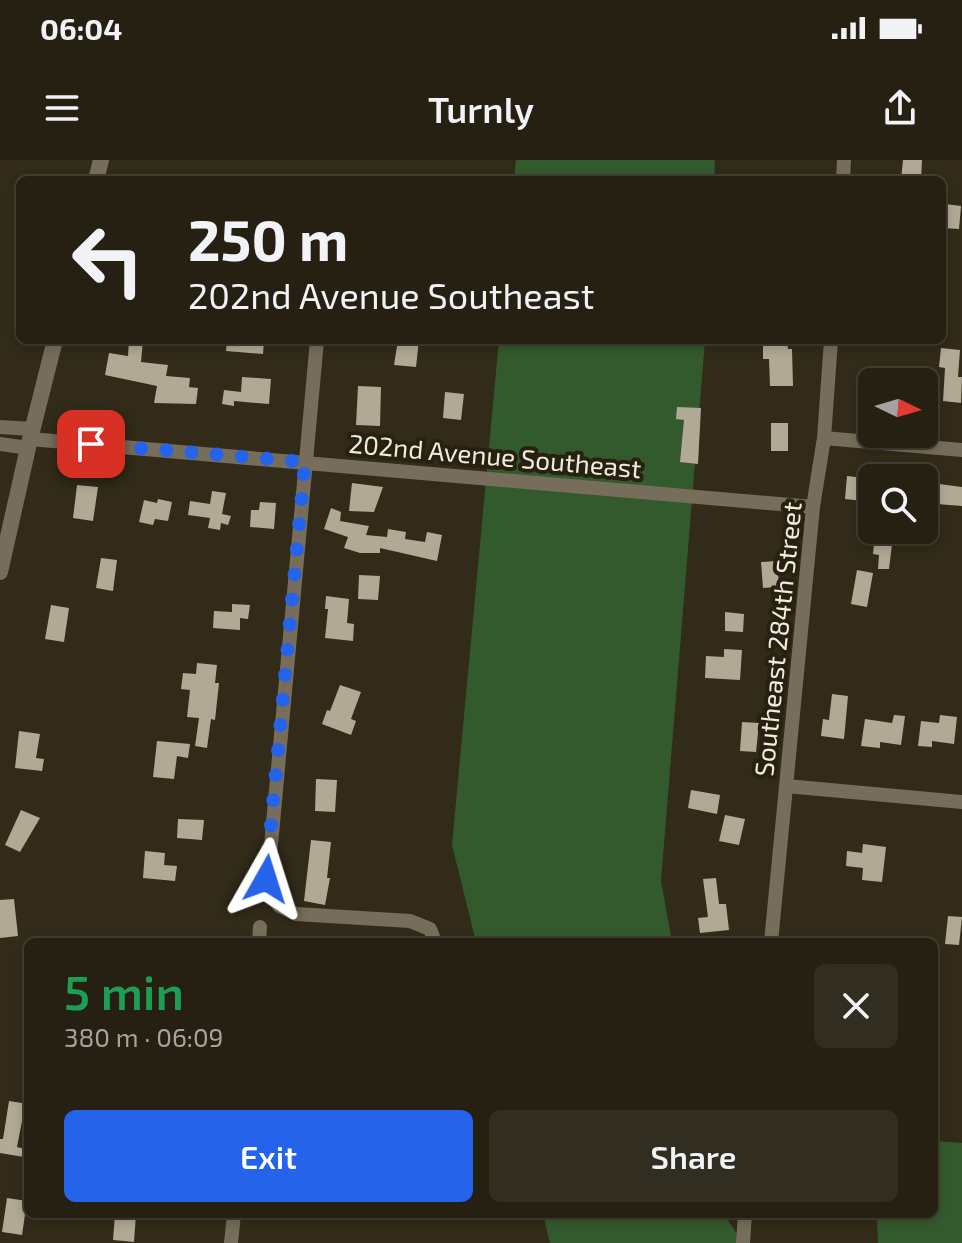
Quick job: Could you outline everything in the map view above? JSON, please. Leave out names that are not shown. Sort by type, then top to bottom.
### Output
[{"type":"street","points":[[0,572],[54,344]]},
{"type":"street","points":[[317,344],[266,879],[270,897],[284,910],[296,914],[410,921],[432,936]]},
{"type":"street","name":"Southeast 284th Street","points":[[771,938],[813,507],[824,438],[831,344]]},
{"type":"street","name":"202nd Avenue Southeast","points":[[0,427],[30,439]]},
{"type":"street","points":[[824,438],[962,450]]},
{"type":"street","name":"202nd Avenue Southeast","points":[[0,444],[30,439],[813,507]]},
{"type":"street","points":[[786,786],[962,802]]},
{"type":"street","points":[[231,1243],[234,1218]]},
{"type":"street","points":[[743,1243],[745,1218]]},
{"type":"green space","points":[[516,160],[715,160],[714,176],[514,176]]},
{"type":"green space","points":[[499,344],[705,344],[661,881],[671,938],[475,938],[452,845]]},
{"type":"green space","points":[[938,1141],[962,1143],[962,1243],[878,1243],[877,1218],[938,1218]]},
{"type":"green space","points":[[544,1218],[727,1218],[743,1243],[550,1243]]},
{"type":"building","points":[[903,160],[922,160],[921,176],[901,176]]},
{"type":"building","points":[[946,204],[961,206],[959,229],[946,228]]},
{"type":"building","points":[[129,344],[143,344],[141,362],[168,365],[166,376],[190,378],[189,387],[198,388],[196,404],[154,403],[157,386],[105,375],[109,353],[128,356]]},
{"type":"building","points":[[227,344],[264,344],[263,354],[226,351]]},
{"type":"building","points":[[397,344],[419,344],[416,367],[394,365]]},
{"type":"building","points":[[763,344],[787,344],[788,349],[792,349],[793,386],[770,386],[769,359],[763,359]]},
{"type":"building","points":[[941,348],[960,350],[958,377],[962,377],[961,403],[943,401],[945,368],[939,367]]},
{"type":"building","points":[[242,377],[271,379],[269,404],[234,401],[234,406],[222,404],[224,390],[241,392]]},
{"type":"building","points":[[358,386],[381,387],[380,426],[356,425]]},
{"type":"building","points":[[445,392],[464,394],[461,420],[443,418]]},
{"type":"building","points":[[677,407],[701,408],[698,464],[680,462],[684,420],[676,419]]},
{"type":"building","points":[[771,423],[788,423],[788,451],[771,451]]},
{"type":"building","points":[[847,476],[858,477],[858,500],[845,499]]},
{"type":"building","points":[[352,483],[383,487],[374,512],[349,511]]},
{"type":"building","points":[[939,484],[962,487],[962,506],[938,504]]},
{"type":"building","points":[[77,485],[98,487],[93,521],[73,518]]},
{"type":"building","points":[[212,491],[226,493],[222,514],[231,516],[228,525],[221,523],[220,530],[208,528],[210,518],[188,515],[190,501],[210,504]]},
{"type":"building","points":[[158,499],[172,502],[168,521],[155,519],[153,525],[139,522],[144,500],[157,503]]},
{"type":"building","points":[[260,502],[276,503],[274,529],[250,527],[251,510],[259,510]]},
{"type":"building","points":[[331,508],[341,512],[340,521],[369,526],[366,535],[387,537],[388,529],[406,532],[405,539],[425,542],[427,532],[442,535],[437,561],[380,548],[380,553],[360,553],[344,548],[348,537],[324,529]]},
{"type":"building","points":[[874,544],[892,544],[889,569],[878,569],[879,555],[873,554]]},
{"type":"building","points":[[101,558],[117,560],[113,591],[96,588]]},
{"type":"building","points":[[777,561],[779,585],[788,585],[789,597],[778,598],[778,587],[763,588],[761,562]]},
{"type":"building","points":[[857,570],[873,573],[867,607],[851,604]]},
{"type":"building","points":[[359,575],[380,576],[378,600],[358,599]]},
{"type":"building","points":[[326,596],[349,599],[347,623],[354,624],[353,641],[325,638]]},
{"type":"building","points":[[232,604],[250,605],[248,619],[240,618],[240,630],[213,628],[214,611],[232,612]]},
{"type":"building","points":[[51,605],[69,608],[64,642],[45,639]]},
{"type":"building","points":[[725,612],[744,614],[743,632],[725,631]]},
{"type":"building","points":[[724,649],[742,650],[740,680],[705,678],[706,656],[724,657]]},
{"type":"building","points":[[197,663],[217,665],[215,683],[219,683],[215,720],[211,719],[207,748],[195,746],[199,718],[187,717],[190,690],[181,689],[183,673],[196,674]]},
{"type":"building","points":[[340,685],[361,692],[351,719],[356,721],[351,735],[322,724]]},
{"type":"building","points":[[832,694],[848,696],[844,739],[821,736],[823,719],[829,720]]},
{"type":"building","points":[[894,715],[905,716],[901,745],[880,742],[880,748],[861,746],[865,719],[892,723]]},
{"type":"building","points":[[940,715],[957,717],[954,744],[932,741],[932,747],[918,746],[921,721],[939,723]]},
{"type":"building","points":[[742,722],[759,723],[756,752],[740,751]]},
{"type":"building","points":[[19,731],[40,734],[36,758],[44,759],[42,771],[15,768]]},
{"type":"building","points":[[157,741],[190,744],[188,758],[177,756],[174,779],[153,777]]},
{"type":"building","points":[[316,779],[337,780],[335,812],[315,811]]},
{"type":"building","points":[[691,790],[720,795],[717,814],[688,808]]},
{"type":"building","points":[[21,810],[40,818],[20,852],[5,845]]},
{"type":"building","points":[[725,815],[745,819],[739,845],[719,841]]},
{"type":"building","points":[[178,819],[204,820],[202,840],[177,838]]},
{"type":"building","points":[[311,840],[331,842],[327,878],[330,878],[325,905],[304,901]]},
{"type":"building","points":[[863,844],[886,847],[882,882],[862,880],[863,868],[846,866],[847,851],[862,853]]},
{"type":"building","points":[[145,851],[165,853],[164,865],[177,866],[175,881],[143,878]]},
{"type":"building","points":[[716,878],[719,904],[726,904],[729,930],[700,933],[698,918],[708,917],[703,879]]},
{"type":"building","points":[[14,899],[18,936],[0,938],[0,900]]},
{"type":"building","points":[[948,916],[962,917],[959,945],[945,944]]},
{"type":"building","points":[[9,1101],[24,1103],[24,1121],[17,1147],[24,1149],[24,1157],[0,1153],[0,1139],[3,1139]]},
{"type":"building","points":[[7,1198],[24,1201],[22,1235],[2,1232]]},
{"type":"building","points":[[115,1218],[136,1218],[134,1242],[113,1240]]},
{"type":"route","points":[[91,444],[305,462],[266,879]]}]
